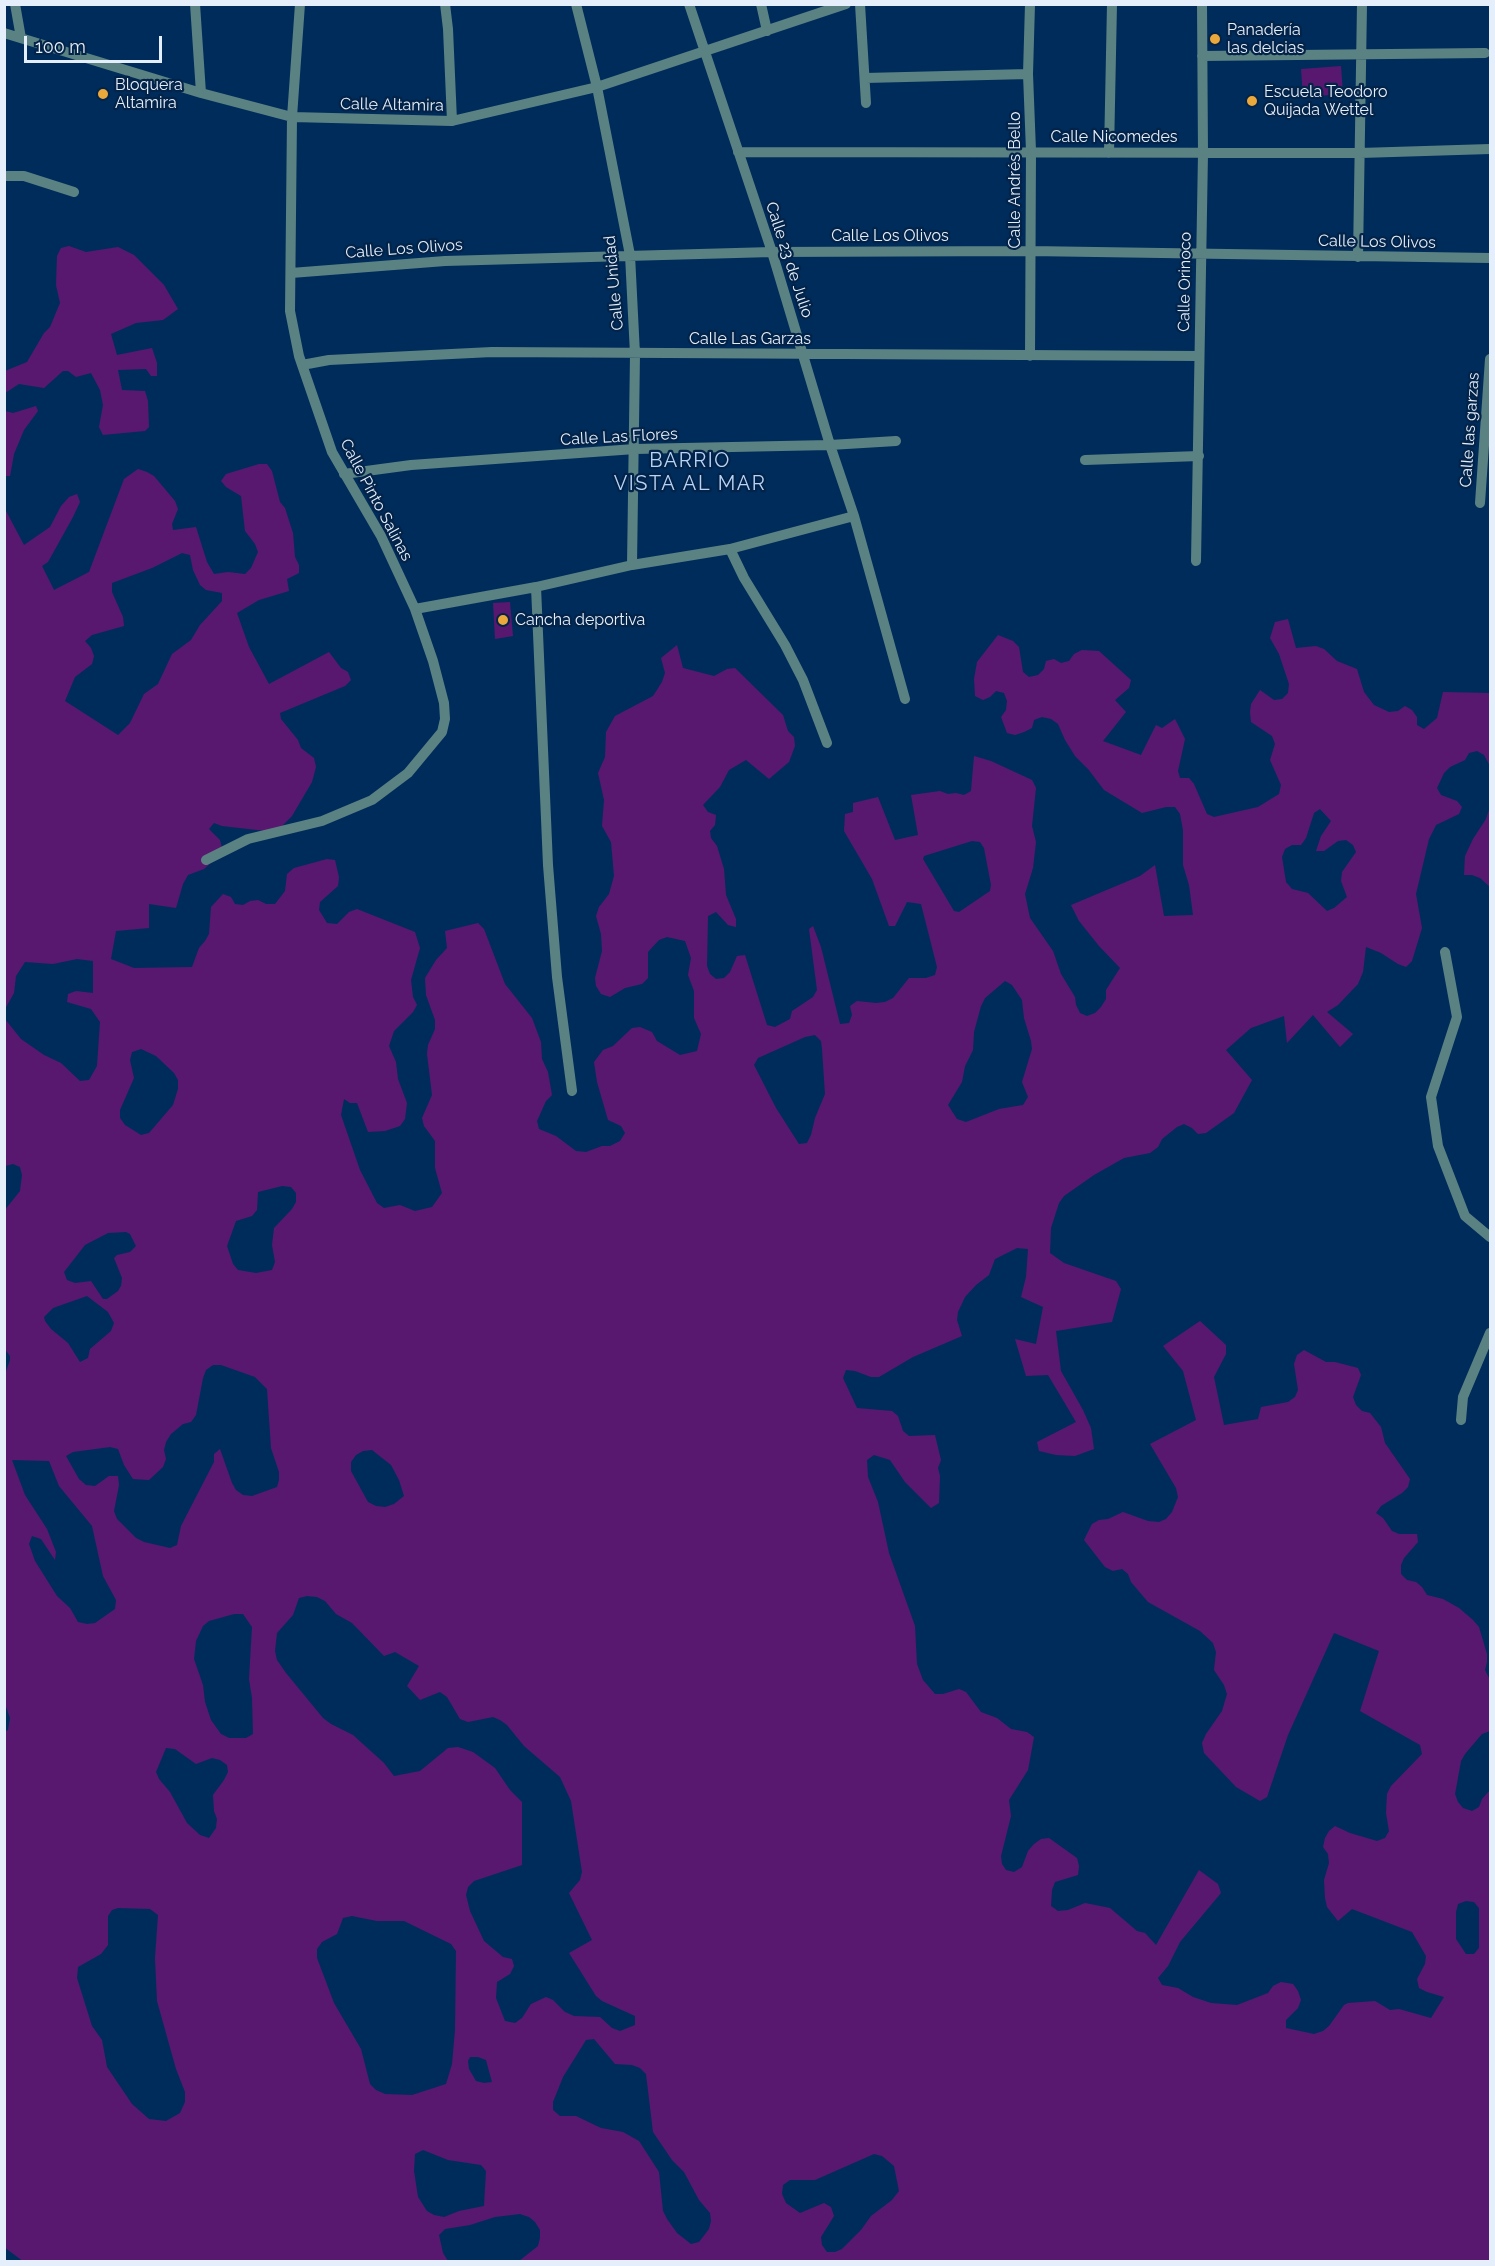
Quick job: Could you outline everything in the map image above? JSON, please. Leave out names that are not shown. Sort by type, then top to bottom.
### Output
[{"type":"street","points":[[15,4],[21,38]]},
{"type":"street","points":[[195,4],[201,93]]},
{"type":"street","name":"Calle Pinto Salinas","points":[[206,860],[248,839],[322,820],[372,800],[408,773],[442,732],[445,719],[444,703],[433,661],[415,609],[381,536],[344,474],[326,436],[302,365],[290,311],[292,117],[300,4]]},
{"type":"street","points":[[445,4],[452,121]]},
{"type":"street","name":"Calle Unidad","points":[[576,4],[597,87],[630,255],[635,354],[632,565]]},
{"type":"street","name":"Calle 23 de Julio","points":[[689,4],[772,252],[830,445],[854,516],[905,699]]},
{"type":"street","points":[[761,4],[767,31]]},
{"type":"street","name":"Calle Altamira","points":[[4,33],[201,93],[292,117],[452,121],[597,87],[846,4]]},
{"type":"street","points":[[860,4],[866,103]]},
{"type":"street","name":"Calle Andrés Bello","points":[[1030,4],[1028,74],[1031,151],[1030,356]]},
{"type":"street","points":[[1109,153],[1112,4]]},
{"type":"street","name":"Calle Orinoco","points":[[1197,561],[1203,153],[1202,4]]},
{"type":"street","points":[[1358,257],[1362,4]]},
{"type":"street","points":[[1202,56],[1485,52]]},
{"type":"street","points":[[865,78],[1028,74]]},
{"type":"street","name":"Calle Nicomedes","points":[[738,152],[1360,153],[1491,149]]},
{"type":"street","points":[[4,176],[24,176],[74,192]]},
{"type":"street","name":"Calle Los Olivos","points":[[291,273],[445,261],[772,252],[1030,251],[1491,258]]},
{"type":"street","name":"Calle Las Garzas","points":[[302,365],[329,360],[492,352],[1199,356]]},
{"type":"street","name":"Calle las garzas","points":[[1480,503],[1491,359]]},
{"type":"street","name":"Calle Las Flores","points":[[344,474],[411,465],[634,449],[830,445],[896,441]]},
{"type":"street","points":[[1085,460],[1199,456]]},
{"type":"street","points":[[415,609],[536,587],[632,565],[730,549],[854,516]]},
{"type":"street","points":[[730,549],[744,578],[785,645],[803,680],[827,743]]},
{"type":"street","points":[[536,587],[548,865],[557,977],[572,1091]]},
{"type":"street","points":[[1444,952],[1457,1017],[1431,1097],[1438,1146],[1465,1216],[1491,1237]]},
{"type":"street","points":[[1461,1420],[1463,1397],[1491,1333]]},
{"type":"shaded area","points":[[1341,66],[1343,94],[1303,97],[1301,69]]},
{"type":"shaded area","points":[[69,246],[86,252],[118,247],[134,255],[164,285],[178,309],[163,320],[136,323],[111,334],[117,355],[152,348],[157,363],[157,376],[151,376],[146,369],[118,370],[122,390],[145,391],[148,401],[149,427],[145,431],[103,435],[99,427],[103,405],[100,390],[91,373],[76,377],[68,371],[63,371],[44,388],[19,384],[5,393],[5,371],[27,362],[50,327],[60,303],[56,285],[57,256],[61,248]]},
{"type":"shaded area","points":[[36,406],[38,411],[24,430],[14,454],[10,476],[5,476],[5,411],[13,413]]},
{"type":"shaded area","points":[[259,464],[267,464],[272,471],[280,502],[285,508],[293,533],[299,573],[287,579],[289,591],[259,600],[237,613],[249,647],[269,684],[329,652],[341,668],[348,672],[351,680],[345,686],[280,713],[281,719],[298,740],[301,748],[314,758],[316,767],[312,782],[292,816],[280,828],[266,831],[214,823],[209,829],[220,840],[222,848],[219,856],[204,869],[188,875],[176,908],[149,904],[149,928],[116,931],[111,959],[134,968],[192,967],[199,948],[209,934],[211,907],[223,894],[231,897],[235,904],[243,905],[258,900],[266,904],[275,904],[285,891],[287,874],[294,868],[327,859],[335,860],[339,877],[338,886],[320,902],[319,910],[327,923],[337,924],[349,912],[357,909],[415,932],[420,948],[411,980],[413,997],[417,1005],[394,1031],[389,1046],[396,1062],[398,1079],[407,1103],[405,1119],[400,1126],[385,1131],[368,1132],[357,1103],[350,1103],[344,1099],[341,1115],[360,1170],[377,1203],[384,1208],[400,1205],[415,1211],[432,1207],[442,1193],[435,1168],[435,1141],[424,1126],[422,1118],[432,1095],[427,1054],[435,1029],[435,1020],[426,995],[425,978],[447,948],[445,931],[478,923],[484,929],[505,984],[532,1018],[541,1042],[542,1059],[548,1072],[552,1095],[546,1101],[537,1121],[539,1129],[556,1136],[576,1151],[586,1152],[602,1146],[610,1146],[620,1141],[625,1133],[621,1126],[608,1120],[597,1082],[594,1062],[603,1050],[613,1046],[632,1028],[640,1027],[652,1032],[657,1041],[680,1055],[697,1051],[701,1034],[694,1018],[694,991],[688,975],[691,958],[685,941],[667,937],[659,940],[648,952],[648,978],[642,984],[625,988],[610,997],[601,994],[596,986],[595,978],[602,951],[601,934],[596,916],[599,907],[609,894],[614,876],[611,842],[602,826],[604,800],[598,773],[605,757],[606,732],[615,716],[653,696],[665,673],[661,658],[677,645],[683,668],[714,676],[727,669],[735,668],[783,715],[788,731],[794,737],[795,746],[789,762],[769,779],[746,760],[729,770],[720,787],[703,805],[708,812],[716,815],[715,825],[710,831],[711,838],[717,846],[724,869],[726,895],[736,919],[736,927],[728,925],[716,912],[708,916],[707,966],[710,974],[716,979],[724,978],[730,972],[737,956],[745,955],[767,1025],[775,1027],[790,1019],[792,1011],[813,997],[817,990],[809,929],[813,926],[821,947],[840,1024],[849,1023],[852,1015],[850,1006],[857,1001],[885,1002],[893,998],[909,978],[926,978],[935,975],[937,967],[921,904],[907,902],[895,926],[889,926],[872,879],[844,831],[845,814],[853,812],[853,803],[878,797],[895,840],[918,835],[911,795],[940,791],[964,795],[971,791],[974,756],[991,761],[1032,780],[1036,788],[1032,826],[1036,842],[1033,868],[1025,894],[1030,918],[1053,951],[1061,974],[1075,997],[1080,1013],[1087,1016],[1095,1013],[1101,1007],[1106,999],[1106,990],[1120,968],[1079,921],[1071,905],[1140,876],[1155,865],[1164,916],[1193,915],[1189,885],[1183,865],[1183,830],[1180,814],[1175,807],[1142,813],[1104,790],[1075,756],[1058,724],[1051,719],[1042,717],[1034,720],[1032,728],[1024,732],[1015,735],[1007,733],[1001,717],[1006,710],[1007,701],[1004,693],[996,691],[983,700],[975,696],[974,679],[977,662],[998,635],[1013,641],[1019,647],[1023,672],[1029,677],[1038,675],[1044,669],[1046,661],[1054,659],[1061,663],[1069,661],[1074,654],[1082,650],[1099,651],[1131,680],[1129,688],[1115,700],[1126,712],[1103,741],[1141,755],[1156,725],[1162,728],[1175,719],[1185,739],[1178,771],[1180,778],[1189,778],[1207,814],[1214,817],[1258,807],[1279,794],[1281,785],[1270,760],[1275,744],[1272,736],[1251,722],[1250,712],[1251,704],[1260,690],[1274,700],[1282,699],[1288,693],[1289,684],[1279,654],[1270,638],[1275,622],[1288,619],[1296,648],[1316,646],[1324,649],[1337,661],[1357,669],[1364,692],[1374,705],[1389,712],[1398,711],[1405,706],[1417,717],[1417,725],[1424,729],[1437,718],[1443,692],[1490,693],[1490,766],[1484,755],[1477,751],[1469,753],[1465,760],[1450,767],[1444,773],[1437,788],[1441,795],[1457,801],[1462,807],[1459,814],[1436,825],[1429,839],[1416,894],[1422,928],[1412,961],[1406,967],[1366,947],[1363,972],[1358,984],[1338,1005],[1327,1012],[1353,1034],[1340,1047],[1313,1015],[1287,1043],[1284,1016],[1251,1028],[1226,1050],[1252,1080],[1234,1113],[1206,1133],[1198,1134],[1184,1124],[1177,1127],[1150,1153],[1124,1158],[1094,1175],[1064,1196],[1059,1203],[1051,1228],[1050,1253],[1064,1263],[1116,1281],[1121,1289],[1112,1322],[1056,1331],[1061,1371],[1091,1428],[1094,1449],[1075,1456],[1039,1451],[1037,1442],[1076,1422],[1048,1375],[1026,1376],[1015,1339],[1036,1344],[1043,1307],[1021,1297],[1026,1277],[1028,1249],[1017,1248],[995,1259],[989,1275],[965,1297],[957,1320],[962,1336],[913,1357],[879,1377],[846,1370],[843,1378],[857,1408],[892,1411],[898,1416],[903,1431],[909,1436],[935,1435],[941,1460],[938,1468],[939,1503],[931,1508],[905,1482],[890,1460],[874,1455],[867,1460],[868,1477],[878,1502],[889,1553],[915,1626],[917,1664],[923,1680],[935,1694],[959,1689],[966,1692],[981,1712],[997,1718],[1011,1729],[1027,1732],[1034,1737],[1028,1770],[1009,1800],[1011,1816],[1001,1856],[1006,1870],[1014,1872],[1022,1867],[1028,1851],[1034,1844],[1041,1839],[1049,1838],[1077,1858],[1079,1866],[1078,1875],[1055,1882],[1051,1906],[1058,1911],[1068,1910],[1085,1903],[1110,1908],[1137,1931],[1145,1933],[1156,1945],[1199,1870],[1218,1884],[1221,1893],[1180,1942],[1168,1966],[1158,1978],[1162,1985],[1178,1988],[1193,1997],[1211,2003],[1237,2005],[1268,1993],[1273,1986],[1281,1982],[1293,1984],[1301,2000],[1298,2008],[1286,2020],[1286,2028],[1314,2034],[1329,2026],[1344,2005],[1348,2003],[1375,2001],[1390,2010],[1399,2009],[1431,2018],[1444,1997],[1419,1988],[1417,1979],[1425,1964],[1426,1956],[1412,1932],[1352,1909],[1338,1921],[1327,1907],[1325,1898],[1324,1880],[1329,1863],[1328,1854],[1323,1847],[1329,1831],[1335,1826],[1377,1841],[1385,1838],[1389,1831],[1386,1813],[1387,1794],[1391,1786],[1422,1754],[1420,1745],[1360,1711],[1379,1651],[1334,1633],[1288,1735],[1267,1797],[1260,1801],[1236,1787],[1204,1753],[1202,1743],[1222,1711],[1227,1694],[1214,1670],[1216,1652],[1213,1643],[1200,1631],[1148,1602],[1131,1582],[1128,1574],[1122,1569],[1113,1571],[1105,1567],[1084,1540],[1092,1524],[1123,1512],[1148,1521],[1159,1522],[1166,1519],[1172,1512],[1178,1497],[1176,1488],[1150,1444],[1196,1420],[1183,1371],[1163,1346],[1200,1321],[1226,1345],[1226,1354],[1214,1377],[1224,1425],[1258,1419],[1261,1407],[1288,1402],[1295,1397],[1298,1390],[1294,1364],[1297,1355],[1304,1350],[1326,1362],[1358,1368],[1361,1375],[1353,1397],[1356,1405],[1362,1411],[1370,1413],[1381,1427],[1385,1443],[1410,1479],[1408,1487],[1402,1493],[1381,1506],[1376,1513],[1383,1518],[1392,1531],[1399,1534],[1417,1534],[1418,1542],[1404,1558],[1401,1574],[1407,1580],[1416,1582],[1427,1595],[1443,1599],[1459,1608],[1473,1620],[1479,1627],[1487,1654],[1485,1670],[1490,1680],[1490,1731],[1482,1734],[1461,1761],[1455,1794],[1463,1808],[1472,1811],[1479,1807],[1482,1799],[1490,1790],[1490,2261],[519,2261],[538,2246],[540,2238],[540,2230],[535,2222],[520,2214],[495,2217],[470,2225],[445,2229],[439,2235],[443,2253],[448,2261],[24,2262],[4,2247],[4,1732],[8,1730],[10,1718],[4,1701],[4,1377],[10,1356],[4,1348],[4,1211],[20,1191],[22,1175],[20,1167],[13,1164],[5,1166],[5,1019],[21,1039],[44,1055],[61,1063],[80,1081],[89,1080],[97,1066],[100,1022],[91,1009],[67,1002],[68,994],[76,991],[93,993],[93,961],[77,959],[53,964],[25,962],[16,976],[14,993],[5,1009],[5,509],[24,545],[50,527],[61,506],[69,497],[77,494],[80,502],[73,517],[48,562],[42,566],[54,590],[89,572],[124,479],[138,469],[154,476],[175,501],[178,509],[172,524],[173,530],[196,527],[207,562],[214,574],[228,572],[245,574],[251,568],[258,552],[245,531],[241,496],[221,481],[226,474]],"holes":[[[182,553],[190,555],[193,570],[200,585],[206,590],[222,593],[222,601],[200,625],[191,640],[172,654],[158,684],[144,694],[130,723],[118,735],[65,701],[75,677],[92,664],[94,656],[85,641],[92,635],[124,626],[123,617],[112,592],[112,583],[152,568]],[[1320,809],[1331,821],[1321,836],[1316,851],[1324,851],[1338,841],[1346,840],[1353,845],[1356,852],[1342,872],[1341,881],[1347,897],[1334,908],[1327,911],[1308,893],[1292,889],[1286,882],[1282,857],[1285,849],[1292,845],[1301,845],[1306,838],[1314,813]],[[972,841],[980,842],[984,848],[991,885],[990,891],[959,912],[954,911],[923,859],[924,856]],[[1005,981],[1012,985],[1022,1000],[1024,1018],[1031,1041],[1032,1049],[1022,1082],[1028,1097],[1023,1105],[999,1109],[966,1122],[957,1119],[948,1105],[962,1082],[965,1066],[973,1050],[974,1032],[985,998]],[[815,1035],[821,1041],[825,1094],[807,1143],[799,1144],[776,1108],[754,1065],[758,1058],[805,1037]],[[141,1049],[156,1056],[178,1080],[173,1105],[149,1133],[141,1135],[125,1125],[120,1118],[120,1110],[134,1078],[130,1060],[132,1052]],[[282,1186],[291,1187],[296,1193],[296,1202],[292,1209],[274,1228],[272,1245],[275,1262],[272,1270],[256,1273],[238,1270],[233,1264],[227,1246],[236,1221],[252,1216],[257,1210],[258,1192]],[[126,1232],[130,1234],[136,1246],[130,1252],[114,1258],[122,1278],[118,1291],[107,1299],[103,1299],[91,1281],[75,1283],[67,1280],[64,1272],[85,1245],[108,1233]],[[87,1296],[108,1312],[114,1323],[111,1331],[90,1349],[88,1358],[80,1362],[68,1343],[51,1329],[44,1317],[53,1308]],[[213,1365],[221,1365],[255,1377],[267,1389],[271,1448],[279,1472],[277,1487],[252,1496],[243,1495],[232,1483],[220,1449],[214,1454],[214,1462],[181,1526],[177,1545],[170,1548],[144,1542],[136,1538],[117,1519],[114,1511],[119,1485],[118,1476],[109,1476],[95,1486],[86,1485],[79,1479],[66,1456],[73,1452],[110,1447],[118,1449],[133,1479],[149,1480],[163,1467],[166,1459],[164,1450],[171,1434],[183,1424],[191,1422],[196,1415],[203,1378],[206,1370]],[[372,1450],[391,1465],[404,1496],[394,1504],[385,1507],[376,1506],[368,1502],[351,1471],[351,1462],[356,1455]],[[12,1460],[49,1461],[59,1486],[92,1526],[103,1576],[116,1600],[115,1609],[95,1623],[78,1622],[70,1608],[57,1596],[35,1561],[29,1544],[32,1536],[41,1539],[55,1560],[56,1552],[47,1529],[25,1495]],[[317,1597],[325,1601],[336,1614],[352,1623],[384,1656],[395,1652],[419,1666],[407,1686],[420,1700],[440,1692],[447,1697],[460,1719],[468,1722],[493,1717],[500,1720],[524,1746],[560,1777],[571,1801],[582,1872],[580,1880],[569,1893],[592,1940],[569,1953],[596,1996],[635,2016],[635,2025],[620,2031],[612,2028],[600,2017],[574,2016],[565,2012],[553,2000],[546,1997],[531,2004],[522,2018],[515,2023],[505,2021],[496,1998],[497,1982],[510,1974],[514,1966],[512,1959],[503,1957],[484,1941],[470,1911],[466,1895],[468,1887],[474,1881],[522,1865],[522,1802],[510,1790],[495,1768],[473,1752],[458,1747],[448,1748],[420,1771],[394,1776],[384,1763],[353,1735],[323,1718],[286,1673],[277,1660],[275,1651],[277,1633],[293,1615],[299,1598]],[[234,1614],[243,1614],[252,1627],[249,1679],[253,1734],[246,1738],[229,1738],[221,1734],[211,1720],[194,1659],[196,1641],[203,1626],[209,1621]],[[166,1748],[175,1749],[196,1764],[212,1758],[227,1765],[228,1772],[213,1795],[217,1819],[216,1828],[209,1838],[200,1835],[187,1823],[156,1772]],[[1466,1901],[1474,1902],[1479,1908],[1479,1948],[1474,1954],[1466,1954],[1456,1939],[1458,1904]],[[118,1908],[150,1909],[158,1915],[155,1958],[157,2001],[176,2069],[185,2092],[185,2102],[180,2113],[166,2121],[149,2119],[132,2104],[107,2067],[102,2040],[92,2026],[77,1978],[78,1967],[101,1954],[108,1945],[108,1916],[112,1910]],[[352,1916],[377,1921],[404,1921],[451,1944],[456,1951],[455,2030],[452,2064],[446,2084],[412,2095],[385,2094],[370,2084],[361,2049],[334,2003],[317,1958],[317,1949],[322,1942],[337,1934],[343,1918]],[[594,2039],[615,2064],[640,2068],[646,2074],[653,2132],[672,2160],[684,2172],[699,2200],[710,2213],[709,2229],[699,2242],[691,2244],[677,2233],[667,2219],[663,2211],[659,2172],[639,2141],[623,2132],[601,2128],[576,2116],[560,2116],[553,2110],[553,2102],[563,2077],[586,2040]],[[470,2057],[486,2060],[492,2082],[476,2081],[469,2069]],[[423,2150],[448,2160],[481,2165],[486,2171],[484,2206],[459,2211],[444,2217],[427,2211],[418,2197],[414,2171],[415,2154]],[[874,2154],[882,2156],[894,2166],[899,2191],[892,2200],[871,2216],[842,2249],[835,2252],[827,2252],[822,2245],[821,2237],[834,2216],[831,2207],[824,2203],[800,2213],[786,2203],[782,2194],[783,2185],[790,2180],[815,2180]]]},
{"type":"shaded area","name":"Cancha deportiva","points":[[510,602],[513,636],[495,639],[493,603]]},
{"type":"shaded area","points":[[1490,807],[1490,887],[1480,878],[1464,875],[1465,856],[1486,819]]},
{"type":"place","name":"Panadería las delcias","points":[[1215,39]]},
{"type":"place","name":"Bloquera Altamira","points":[[103,94]]},
{"type":"place","name":"Escuela Teodoro Quijada Wettel","points":[[1252,101]]},
{"type":"place","name":"Cancha deportiva","points":[[503,620]]},
{"type":"district","name":"BARRIO VISTA AL MAR","points":[[690,472]]}]
